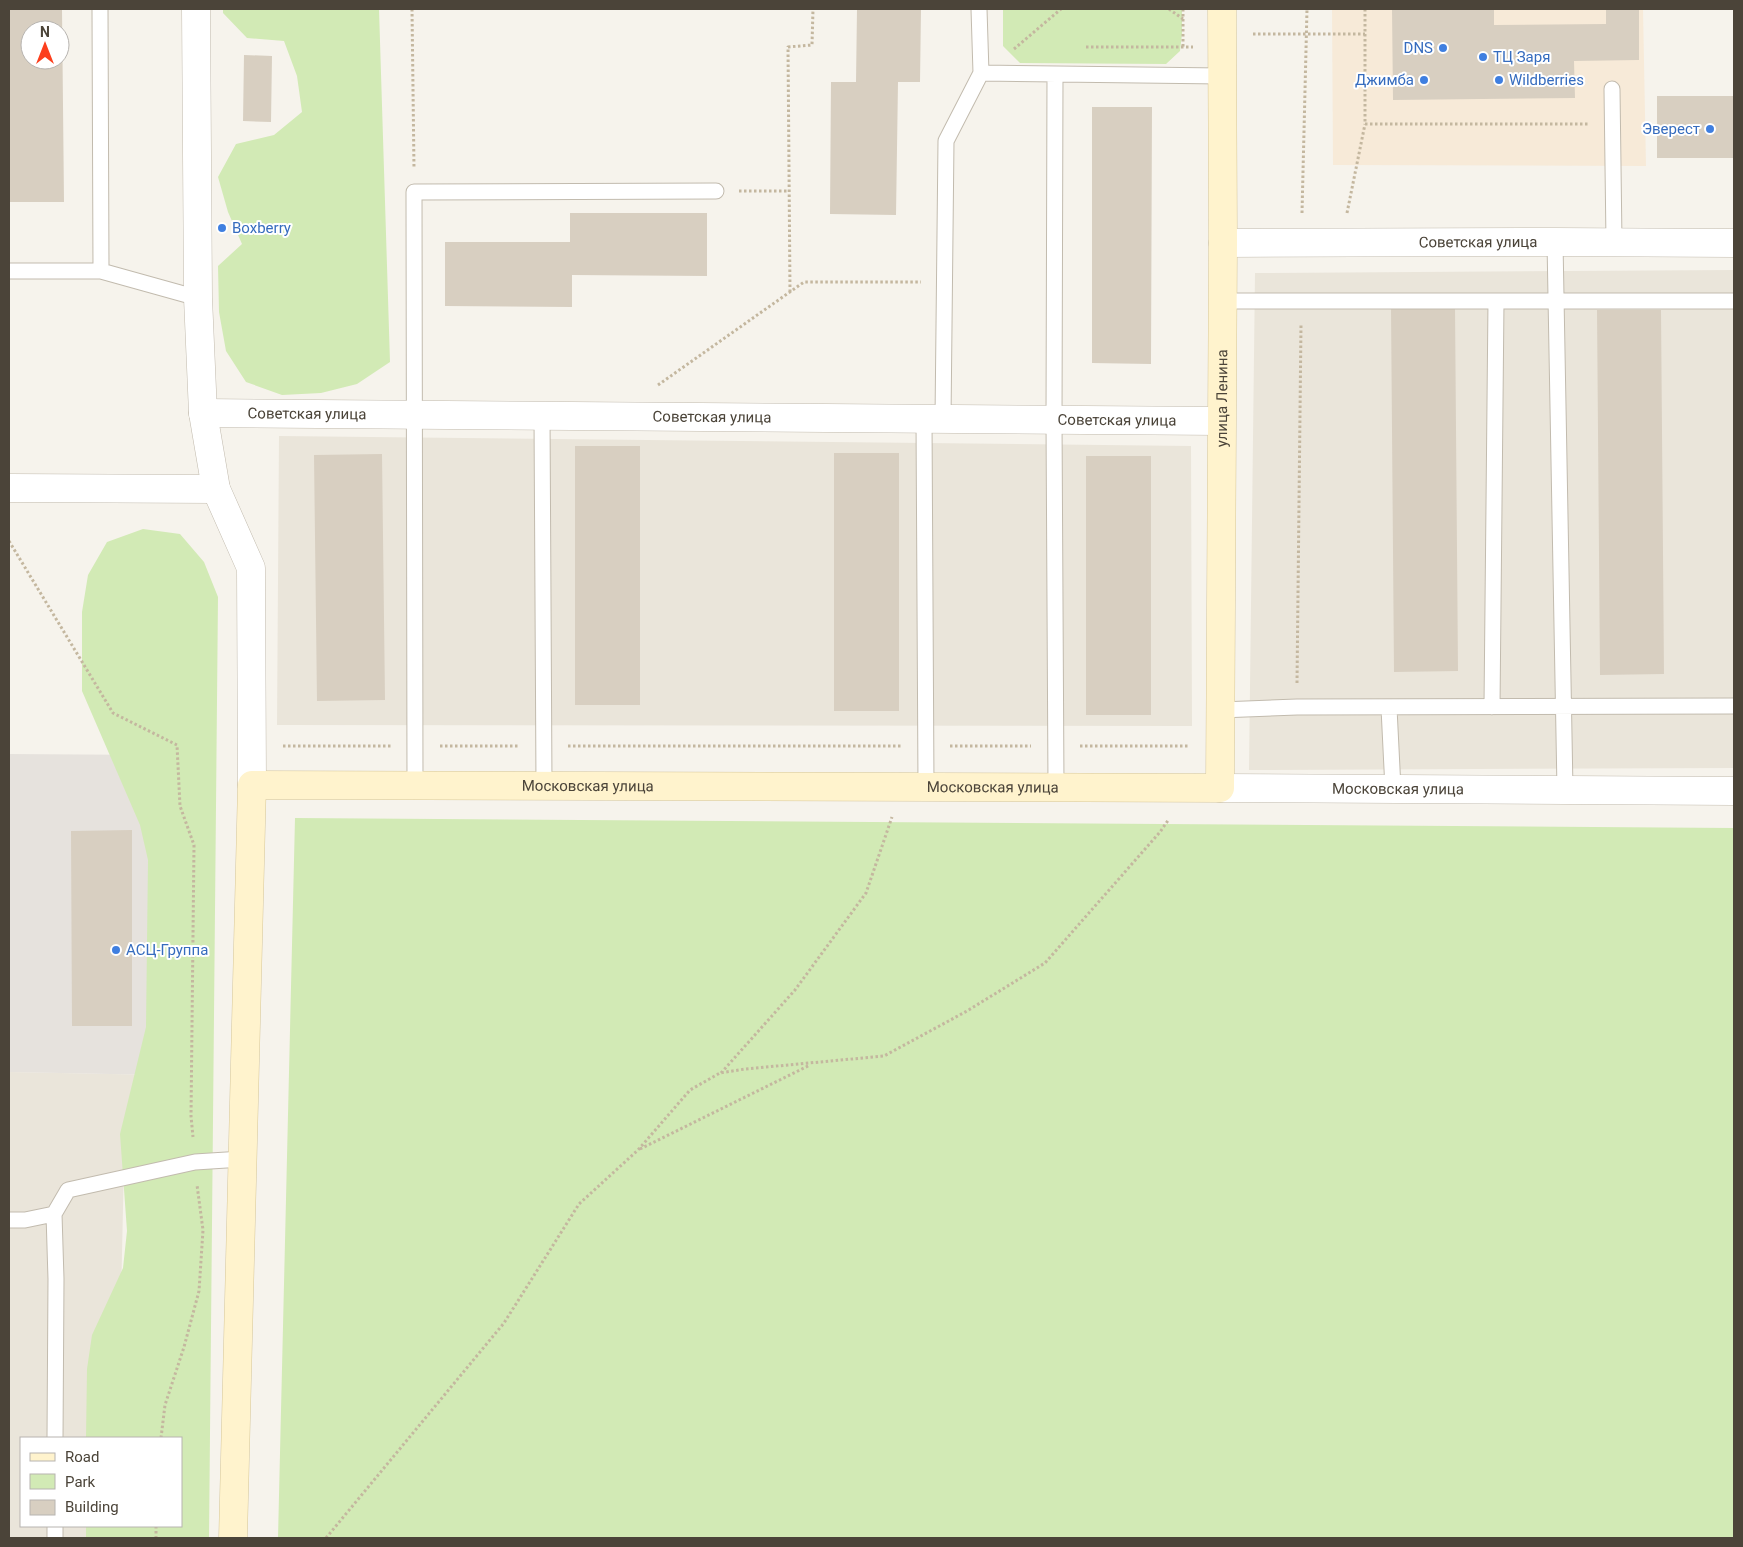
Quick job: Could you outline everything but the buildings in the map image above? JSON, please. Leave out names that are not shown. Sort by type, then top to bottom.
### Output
[{"type":"street","points":[[196,9],[198,298],[203,413],[216,489],[250,568],[252,785],[233,1538]]},
{"type":"street","name":"улица Ленина","points":[[1220,788],[1223,243],[1222,30]]},
{"type":"street","name":"Советская улица","points":[[1223,243],[1614,242],[1734,244]]},
{"type":"street","name":"Советская улица","points":[[203,413],[1221,421]]},
{"type":"street","points":[[9,488],[216,489]]},
{"type":"street","name":"Московская улица","points":[[252,785],[1734,791]]},
{"type":"lane","points":[[100,9],[101,271]]},
{"type":"lane","points":[[914,787],[925,746],[933,419],[944,282],[946,141],[981,74],[979,9]]},
{"type":"lane","points":[[981,74],[1222,76]]},
{"type":"lane","points":[[1055,75],[1056,787]]},
{"type":"lane","points":[[1612,89],[1614,242]]},
{"type":"lane","points":[[415,786],[414,192],[716,191]]},
{"type":"lane","points":[[1555,242],[1565,790]]},
{"type":"lane","points":[[9,272],[101,271],[198,298]]},
{"type":"lane","points":[[1222,301],[1734,301]]},
{"type":"lane","points":[[1492,707],[1496,301]]},
{"type":"lane","points":[[542,415],[544,786]]},
{"type":"lane","points":[[1220,710],[1297,707],[1734,706]]},
{"type":"lane","points":[[1389,708],[1393,789]]},
{"type":"lane","points":[[55,1437],[56,1279],[54,1214],[68,1190],[195,1162],[242,1160]]},
{"type":"lane","points":[[9,1220],[25,1220],[54,1214]]},
{"type":"path","points":[[412,9],[414,192]]},
{"type":"path","points":[[790,293],[788,47],[812,45],[813,9]]},
{"type":"path","points":[[981,74],[1061,9]]},
{"type":"path","points":[[1169,9],[1183,19]]},
{"type":"path","points":[[1183,9],[1183,76]]},
{"type":"path","points":[[1302,242],[1308,9]]},
{"type":"path","points":[[1346,218],[1365,124],[1365,9]]},
{"type":"path","points":[[1085,47],[1183,47],[1222,30],[1308,34],[1365,34]]},
{"type":"path","points":[[1016,47],[1026,47]]},
{"type":"path","points":[[1365,124],[1612,124]]},
{"type":"path","points":[[716,191],[789,191]]},
{"type":"path","points":[[653,388],[804,282],[944,282]]},
{"type":"path","points":[[1297,707],[1301,301]]},
{"type":"path","points":[[9,541],[113,714],[177,745],[180,806],[194,845]]},
{"type":"path","points":[[278,746],[1220,746]]},
{"type":"path","points":[[326,1538],[504,1323],[579,1204],[638,1150],[690,1090],[720,1073],[795,990],[866,893],[914,787]]},
{"type":"path","points":[[720,1073],[884,1056],[967,1011],[1045,963],[1160,832],[1191,788]]},
{"type":"path","points":[[638,1150],[811,1064]]},
{"type":"shaded area","points":[[1332,9],[1643,9],[1646,166],[1333,165]]},
{"type":"shaded area","points":[[1734,270],[1734,768],[1249,770],[1255,273]]},
{"type":"shaded area","points":[[279,436],[1191,446],[1192,726],[277,725]]},
{"type":"shaded area","points":[[9,754],[157,755],[161,1075],[9,1072]]},
{"type":"shaded area","points":[[9,1072],[161,1075],[124,1162],[118,1437],[20,1437],[20,1527],[116,1527],[116,1538],[9,1538]]},
{"type":"green space","points":[[223,9],[379,9],[390,362],[357,384],[321,393],[282,395],[246,382],[226,351],[219,312],[218,266],[242,244],[228,212],[218,177],[236,144],[274,135],[302,112],[297,76],[284,41],[247,38],[223,13]]},
{"type":"green space","points":[[1003,9],[1182,9],[1180,51],[1166,64],[1020,63],[1003,46]]},
{"type":"green space","points":[[143,529],[180,534],[204,562],[218,597],[209,1538],[86,1538],[86,1527],[182,1527],[182,1437],[86,1437],[87,1369],[92,1335],[123,1268],[127,1231],[120,1134],[146,1027],[148,860],[140,825],[82,691],[82,612],[88,575],[107,542]]},
{"type":"green space","points":[[295,818],[1734,828],[1734,1538],[278,1538]]},
{"type":"place","name":"DNS","points":[[1443,48]]},
{"type":"place","name":"ТЦ Заря","points":[[1483,57]]},
{"type":"place","name":"Джимба","points":[[1424,80]]},
{"type":"place","name":"Wildberries","points":[[1499,80]]},
{"type":"place","name":"Эверест","points":[[1710,129]]},
{"type":"place","name":"Boxberry","points":[[222,228]]},
{"type":"place","name":"АСЦ-Группа","points":[[116,950]]}]
